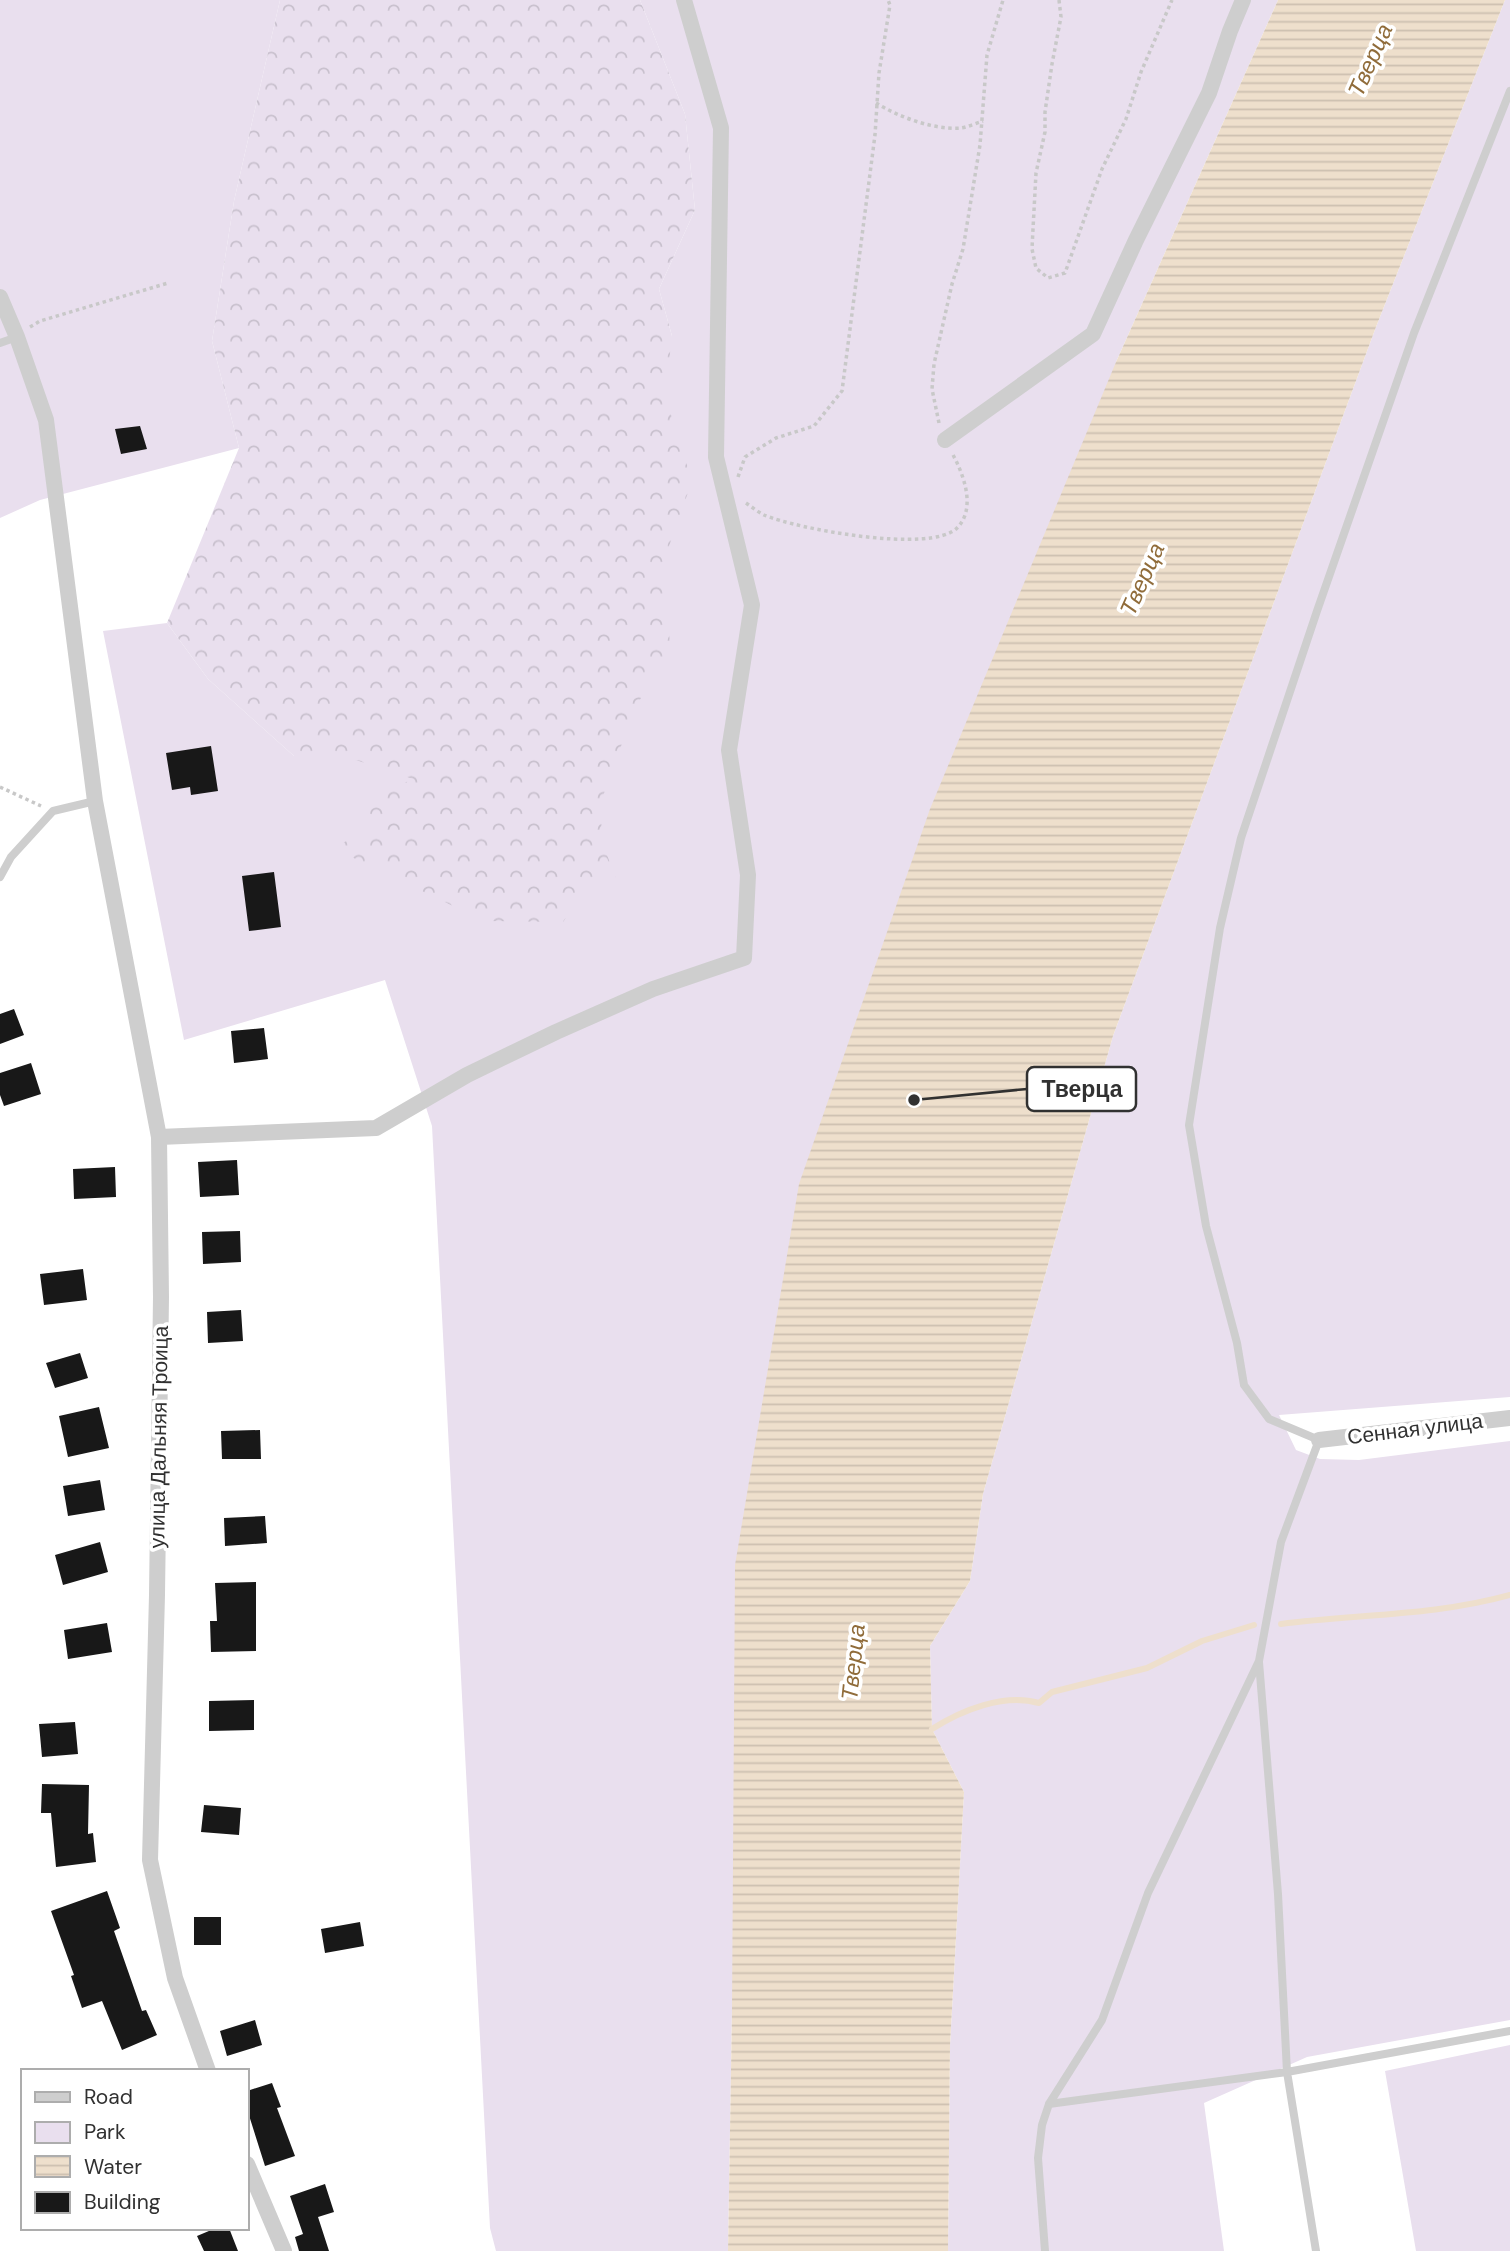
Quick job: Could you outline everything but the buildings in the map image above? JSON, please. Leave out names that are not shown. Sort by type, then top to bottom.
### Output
[{"type":"street","points":[[159,1137],[376,1128],[467,1075],[556,1032],[653,989],[744,958],[748,875],[729,750],[752,605],[716,457],[722,128],[684,0]]},
{"type":"street","points":[[945,440],[1093,334],[1209,93],[1243,0]]},
{"type":"street","name":"улица Дальняя Троица","points":[[0,297],[46,419],[95,801],[159,1137],[158,1541],[150,1860],[175,1978],[207,2069]]},
{"type":"street","name":"Сенная улица","points":[[1319,1440],[1510,1418]]},
{"type":"street","points":[[248,2166],[284,2251]]},
{"type":"lane","points":[[1045,2251],[1038,2158],[1042,2125],[1049,2104],[1102,2020],[1148,1893],[1259,1661],[1281,1542],[1319,1440],[1269,1419],[1244,1385],[1237,1343],[1206,1226],[1189,1125],[1220,928],[1241,838],[1317,611],[1414,333],[1510,91]]},
{"type":"lane","points":[[0,343],[17,337]]},
{"type":"lane","points":[[0,877],[11,857],[53,811],[95,801]]},
{"type":"lane","points":[[1259,1661],[1278,1894],[1286,2072],[1315,2251]]},
{"type":"lane","points":[[1049,2104],[1286,2072],[1510,2031]]},
{"type":"path","points":[[736,484],[745,457],[776,438],[814,426],[842,391],[890,5],[888,0]]},
{"type":"path","points":[[744,501],[763,514],[814,530],[900,540],[934,539],[957,528],[967,509],[959,466],[937,418],[932,389],[938,337],[963,249],[982,121],[987,55],[1003,0]]},
{"type":"path","points":[[1059,0],[1061,17],[1045,112],[1045,132],[1036,173],[1032,249],[1036,268],[1048,278],[1065,273],[1102,169],[1126,119],[1141,72],[1172,0]]},
{"type":"path","points":[[876,103],[898,116],[929,124],[961,128],[982,121]]},
{"type":"path","points":[[17,337],[40,321],[168,283]]},
{"type":"path","points":[[0,787],[53,811]]},
{"type":"green space","points":[[0,0],[280,0],[234,201],[212,341],[239,448],[40,500],[0,518]]},
{"type":"green space","points":[[280,0],[640,0],[685,114],[695,210],[659,289],[672,336],[665,396],[692,481],[662,566],[670,643],[633,713],[602,799],[601,839],[616,879],[587,889],[563,922],[484,921],[333,848],[379,824],[362,819],[364,801],[413,779],[359,761],[294,756],[208,679],[167,623],[239,448],[212,341],[234,201]]},
{"type":"green space","points":[[640,0],[1278,0],[1116,362],[732,2009],[728,2251],[496,2251],[490,2228],[432,1126],[385,980],[184,1040],[103,631],[167,623],[208,679],[294,756],[672,336],[659,289],[695,210],[685,114]]},
{"type":"green space","points":[[1505,0],[1510,0],[1510,1397],[1279,1415],[1296,1450],[1320,1459],[1359,1460],[1510,1441],[1510,2020],[1307,2057],[1204,2103],[1224,2251],[948,2251],[950,2046],[964,1792],[932,1729],[930,1646],[970,1581],[983,1494],[1113,1036],[1376,327]]},
{"type":"green space","points":[[1510,2045],[1510,2251],[1416,2251],[1385,2071]]},
{"type":"water","points":[[1278,0],[1505,0],[1376,327],[1113,1036],[983,1494],[970,1581],[930,1646],[932,1729],[964,1792],[950,2046],[948,2251],[728,2251],[735,1565],[799,1184],[930,809],[1116,362]]},
{"type":"waterway","points":[[1281,1624],[1425,1611],[1510,1595]]},
{"type":"waterway","points":[[932,1729],[984,1705],[1012,1700],[1039,1703],[1052,1692],[1147,1668],[1202,1641],[1254,1625]]},
{"type":"place","name":"Тверца","points":[[914,1100]]}]
